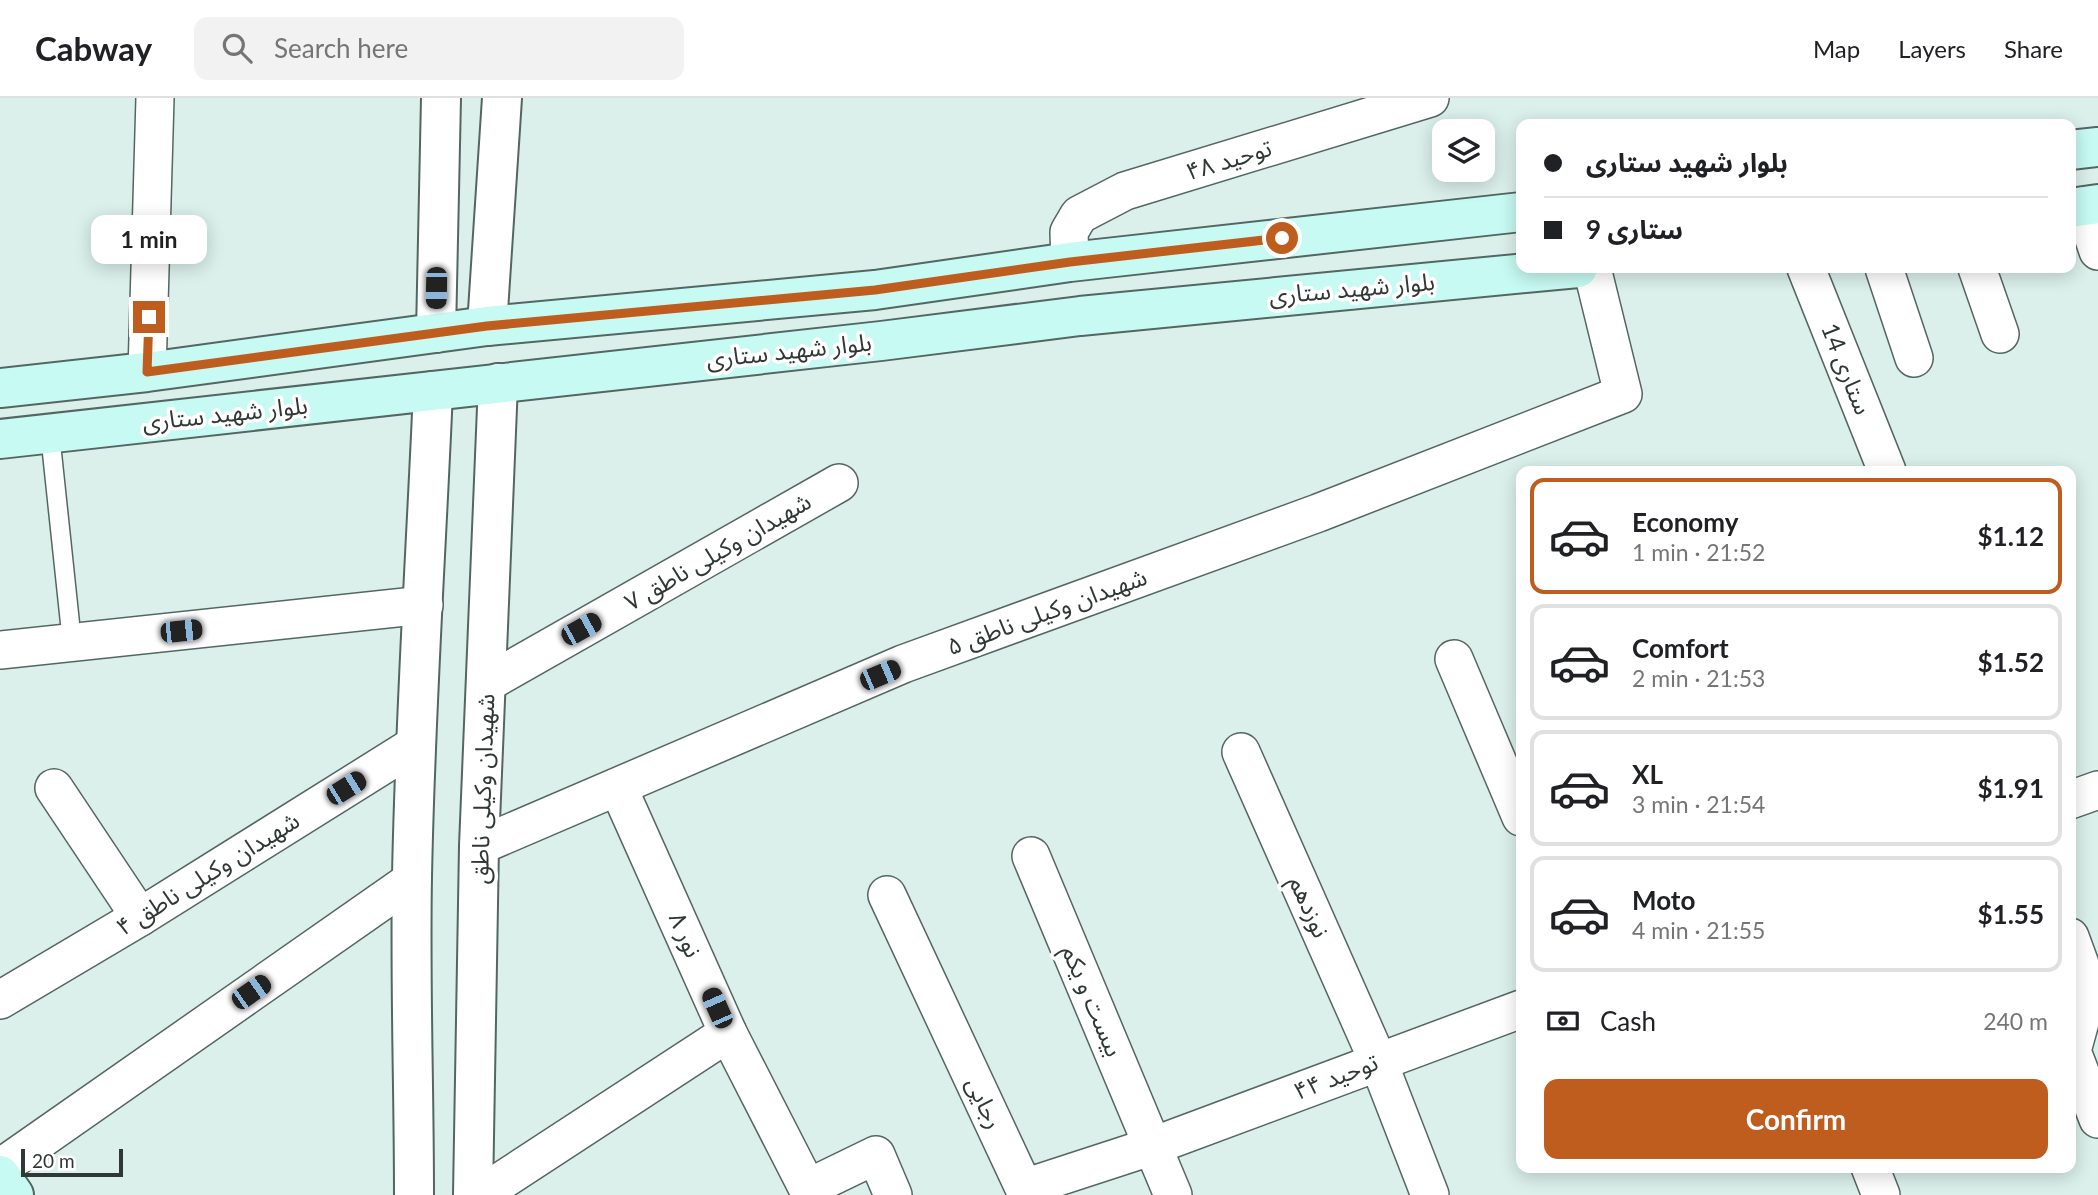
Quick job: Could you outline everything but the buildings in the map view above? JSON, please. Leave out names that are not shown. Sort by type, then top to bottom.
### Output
[{"type":"main road","points":[[2076,149],[2098,146]]},
{"type":"main road","name":"بلوار شهید ستاری","points":[[0,388],[147,372],[487,326],[875,290],[1070,262],[1516,213]]},
{"type":"main road","points":[[1070,262],[1080,316]]},
{"type":"main road","name":"بلوار شهید ستاری","points":[[0,439],[1080,316],[1526,273]]},
{"type":"main road","points":[[0,1175],[14,1195]]},
{"type":"street","points":[[147,372],[155,98]]},
{"type":"street","points":[[436,333],[441,98]]},
{"type":"street","points":[[487,326],[502,98]]},
{"type":"street","name":"توحید ۴۸","points":[[1070,262],[1069,232],[1079,215],[1125,191],[1430,98]]},
{"type":"street","points":[[2084,206],[2098,251]]},
{"type":"street","points":[[438,219],[444,229],[466,239],[492,228]]},
{"type":"street","name":"شهیدان وکیلی ناطق ۵","points":[[479,846],[903,664],[1318,513],[1623,394],[1593,273]]},
{"type":"street","name":"ستاری 14","points":[[1808,273],[1885,466]]},
{"type":"street","points":[[1886,273],[1914,358]]},
{"type":"street","points":[[1978,273],[2000,334]]},
{"type":"street","name":"شهیدان وکیلی ناطق","points":[[473,1195],[479,846],[498,383]]},
{"type":"street","points":[[414,1195],[412,880],[415,745],[433,391]]},
{"type":"street","name":"شهیدان وکیلی ناطق ۷","points":[[487,683],[839,483]]},
{"type":"street","points":[[0,650],[424,605]]},
{"type":"street","points":[[1454,659],[1516,805]]},
{"type":"street","name":"شهیدان وکیلی ناطق ۴","points":[[0,1000],[140,917],[415,745]]},
{"type":"street","name":"نوزدهم","points":[[1241,752],[1378,1061],[1430,1195]]},
{"type":"street","name":"نور ۸","points":[[618,787],[728,1033],[809,1192]]},
{"type":"street","points":[[54,789],[140,917]]},
{"type":"street","points":[[2076,798],[2098,790]]},
{"type":"street","name":"بیست و یکم","points":[[1031,856],[1172,1195]]},
{"type":"street","points":[[0,1168],[412,880]]},
{"type":"street","name":"رجایی","points":[[887,895],[1024,1188],[1153,1146]]},
{"type":"street","points":[[2076,953],[2090,989],[2076,1037]]},
{"type":"street","name":"توحید ۴۴","points":[[1153,1146],[1516,1011]]},
{"type":"street","points":[[480,1195],[728,1033]]},
{"type":"street","points":[[2076,1061],[2098,1119]]},
{"type":"street","points":[[809,1192],[876,1155],[893,1195]]},
{"type":"street","points":[[1872,1173],[1881,1195]]},
{"type":"lane","points":[[50,434],[72,642]]},
{"type":"route","points":[[149,317],[147,372],[487,326],[875,290],[1070,262],[1282,238]]}]
